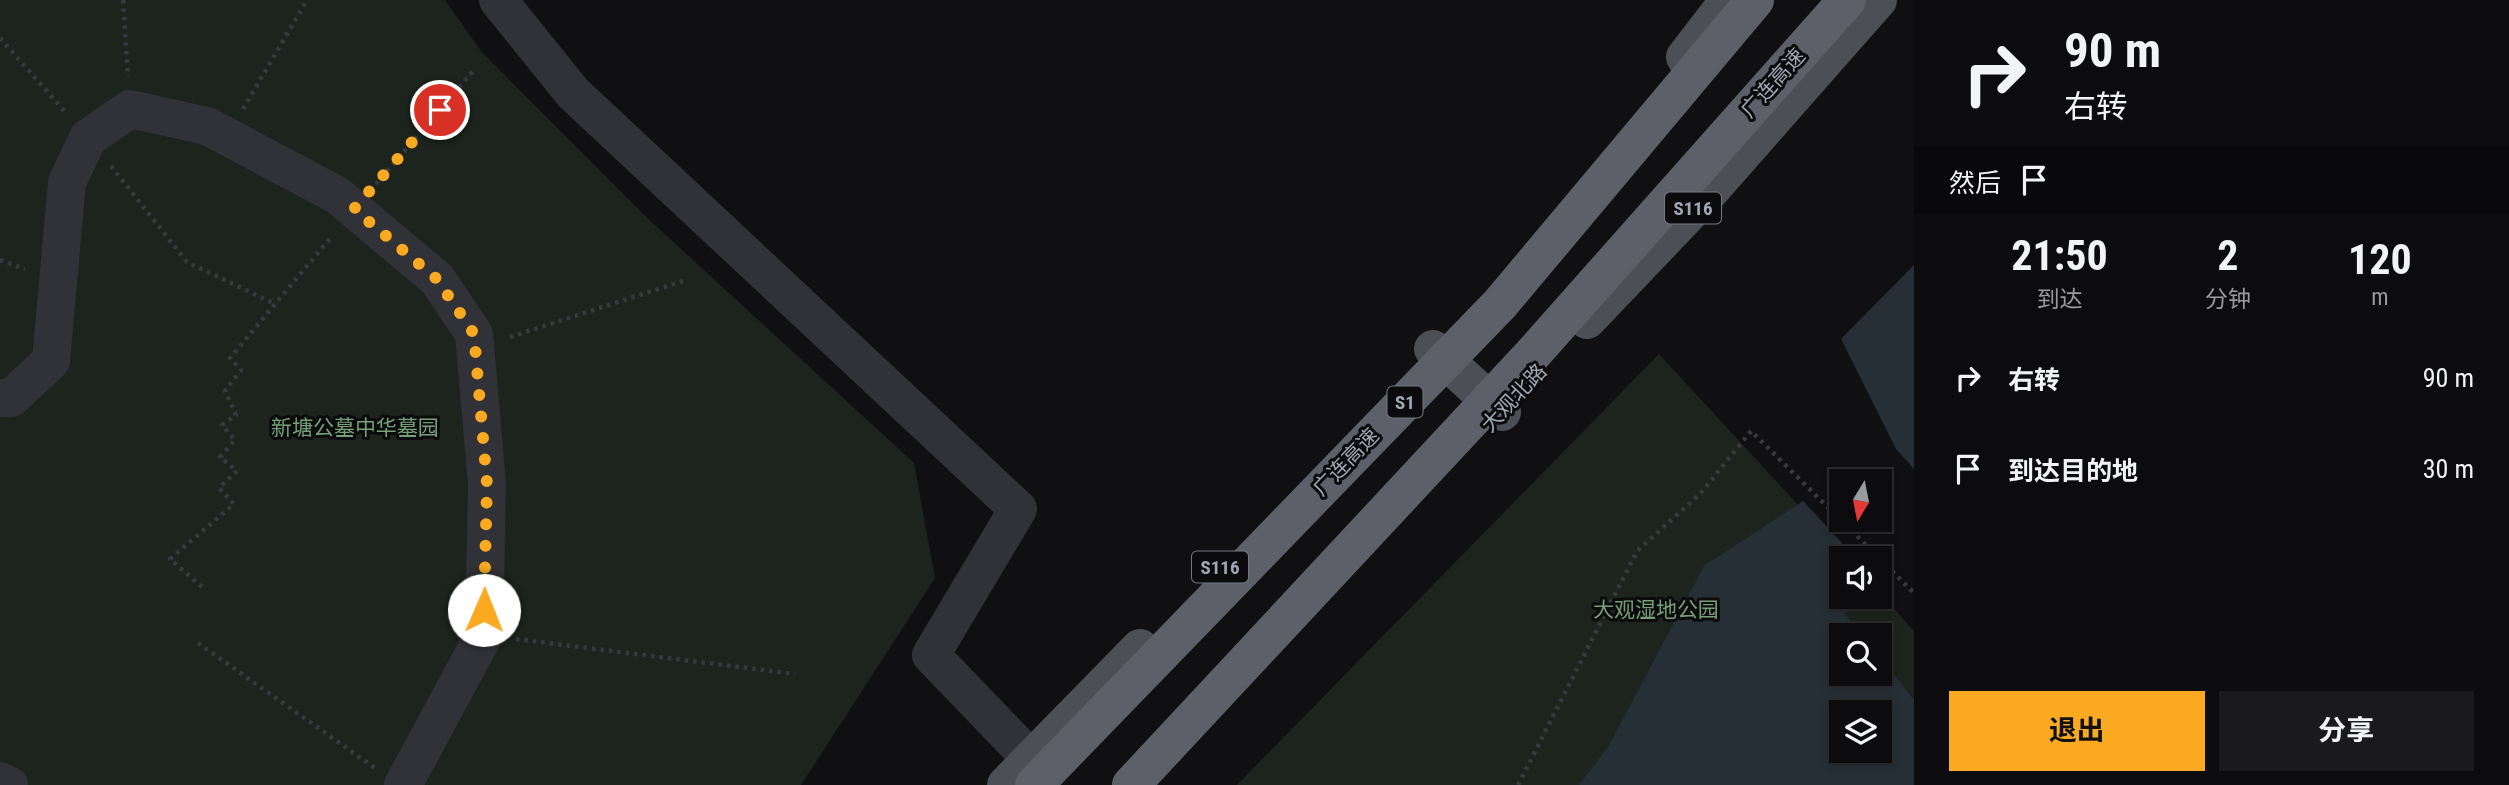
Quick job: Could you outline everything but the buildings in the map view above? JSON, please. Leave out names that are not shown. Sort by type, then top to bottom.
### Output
[{"type":"highway","name":"广连高速","points":[[1024,776],[1500,304],[1755,0]]},
{"type":"highway","name":"广连高速","points":[[1131,785],[1530,357],[1847,0]]},
{"type":"main road","name":"S116","points":[[1024,776],[1433,349],[1496,289],[1581,192],[1729,0]]},
{"type":"main road","name":"大观北路","points":[[1139,785],[1502,412],[1709,192],[1878,0]]},
{"type":"main road","points":[[1433,349],[1502,412]]},
{"type":"street","points":[[498,0],[573,93],[1018,509],[931,655],[1024,776]]},
{"type":"street","points":[[0,398],[10,398],[51,361],[67,182],[88,138],[130,109],[207,126],[337,195],[437,279],[474,334],[487,484],[484,635],[390,777]]},
{"type":"street","points":[[0,781],[9,785]]},
{"type":"path","points":[[123,0],[130,109]]},
{"type":"path","points":[[227,137],[307,0]]},
{"type":"path","points":[[0,38],[88,138],[187,261],[275,304]]},
{"type":"path","points":[[202,587],[170,559],[234,504],[219,488],[237,471],[220,457],[235,440],[222,425],[236,415],[225,391],[241,370],[230,358],[474,70]]},
{"type":"path","points":[[475,348],[683,281]]},
{"type":"path","points":[[1518,785],[1637,551],[1700,494],[1751,431],[1866,546]]},
{"type":"path","points":[[1892,572],[1914,593]]},
{"type":"path","points":[[484,635],[795,674]]},
{"type":"path","points":[[198,643],[390,777]]},
{"type":"green space","name":"新塘公墓中华墓园","points":[[0,0],[445,0],[481,51],[643,214],[914,463],[935,578],[801,785],[0,785]]},
{"type":"green space","name":"大观湿地公园","points":[[1659,354],[1836,546],[1829,546],[1829,609],[1892,609],[1892,606],[1914,631],[1914,785],[1237,785]]},
{"type":"shaded area","points":[[1914,265],[1914,469],[1896,449],[1841,339]]},
{"type":"shaded area","points":[[1803,501],[1845,546],[1829,546],[1829,609],[1851,609],[1845,614],[1852,623],[1829,623],[1829,686],[1892,686],[1892,672],[1914,700],[1914,785],[1579,785],[1608,747],[1704,566]]},
{"type":"route","points":[[440,110],[354,209],[437,279],[474,334],[487,484],[484,610]]}]
